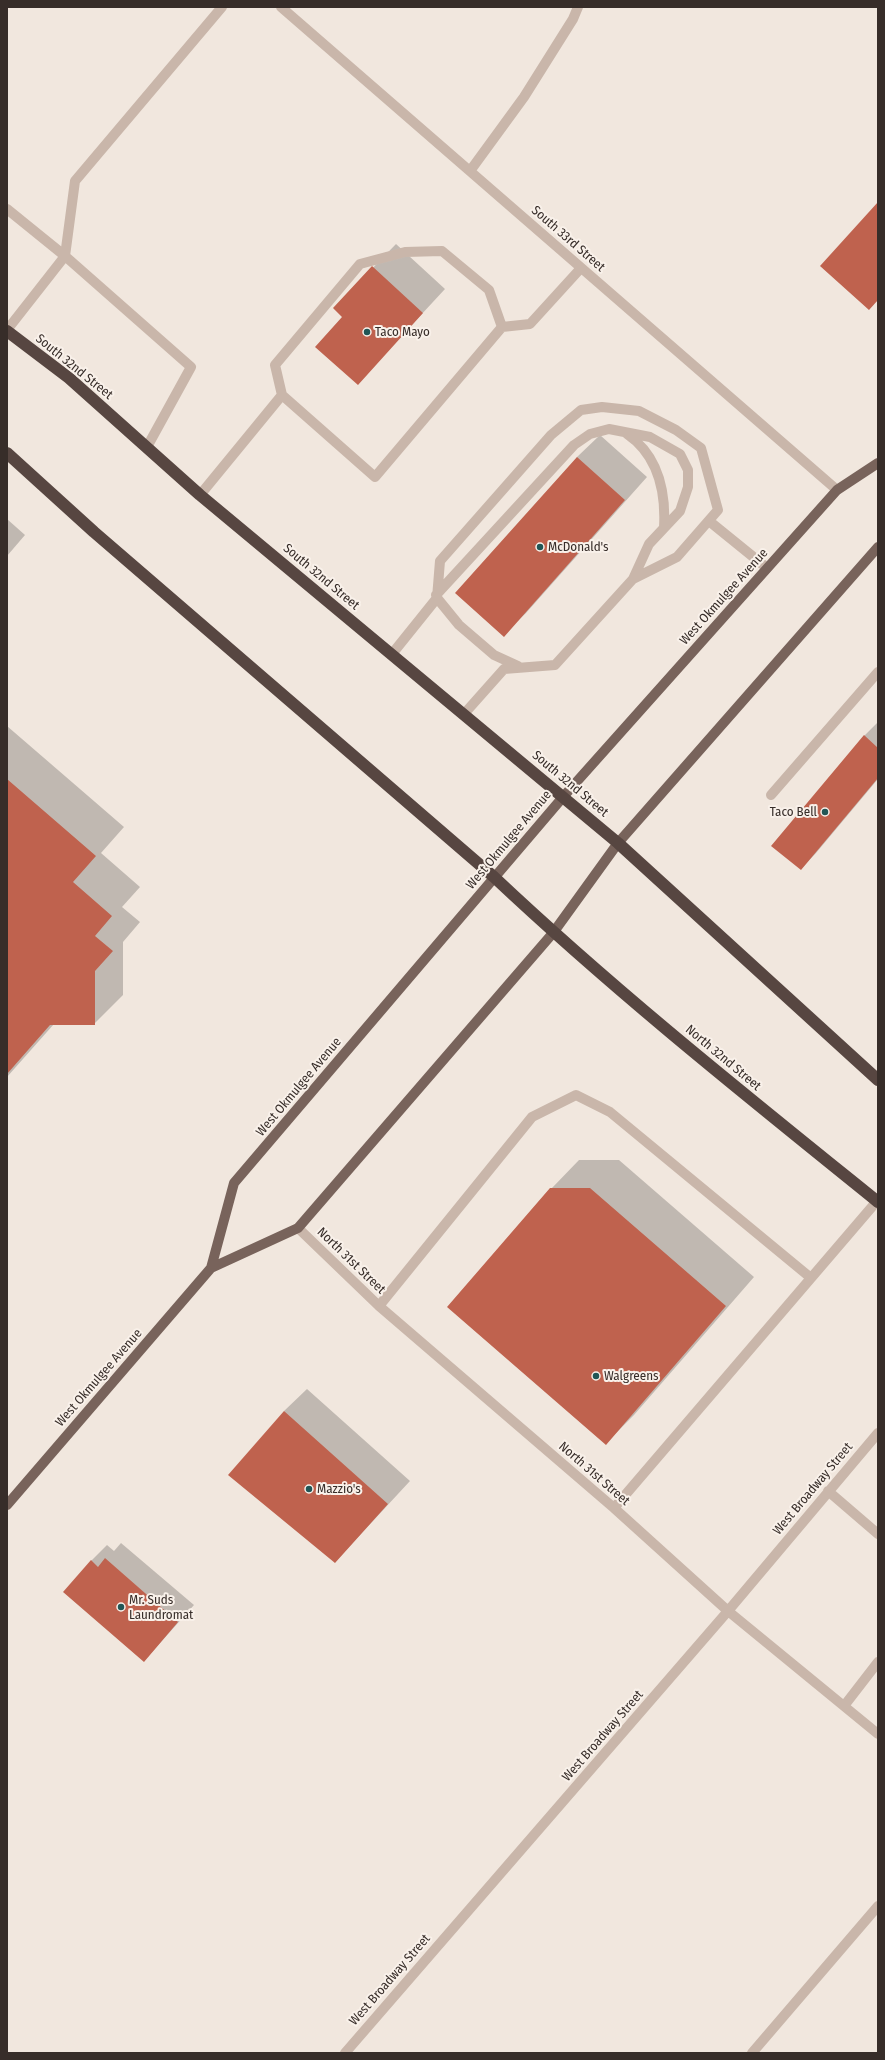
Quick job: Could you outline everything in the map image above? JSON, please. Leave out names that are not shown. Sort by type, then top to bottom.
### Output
[{"type":"highway","name":"South 32nd Street","points":[[7,330],[69,378],[200,494],[618,843]]},
{"type":"highway","points":[[7,453],[94,532],[494,877],[553,932]]},
{"type":"highway","points":[[618,843],[878,1080]]},
{"type":"highway","name":"North 32nd Street","points":[[553,932],[769,1115],[878,1202]]},
{"type":"main road","name":"West Okmulgee Avenue","points":[[211,1268],[234,1183],[563,797],[767,568],[837,490],[878,463]]},
{"type":"main road","name":"West Okmulgee Avenue","points":[[7,1505],[211,1268],[298,1228],[553,932],[618,843],[878,547]]},
{"type":"street","points":[[7,330],[65,256],[75,181],[222,7]]},
{"type":"street","name":"South 33rd Street","points":[[281,7],[837,490]]},
{"type":"street","points":[[470,171],[524,97],[573,19],[578,7]]},
{"type":"street","points":[[7,209],[65,256],[191,366],[147,447]]},
{"type":"street","points":[[502,327],[489,290],[442,251],[405,252],[360,264],[275,366],[282,395],[375,477],[502,327],[530,324],[581,268]]},
{"type":"street","points":[[200,494],[282,395]]},
{"type":"street","points":[[521,667],[494,655],[459,625],[436,596],[440,562],[551,435],[581,410],[602,407],[639,411],[676,430],[701,448],[718,510],[677,557],[633,580]]},
{"type":"street","points":[[392,654],[436,596],[574,445],[590,434],[609,429],[650,437],[680,454],[688,470],[688,487],[680,511],[649,544],[633,580],[555,665],[504,669],[464,714]]},
{"type":"street","points":[[624,432],[638,441],[650,455],[661,484],[665,504],[664,528]]},
{"type":"street","points":[[709,521],[767,568]]},
{"type":"street","points":[[771,795],[878,672]]},
{"type":"street","points":[[379,1306],[532,1118],[576,1095],[610,1112],[811,1278]]},
{"type":"street","points":[[614,1508],[878,1202]]},
{"type":"street","name":"North 31st Street","points":[[298,1228],[379,1306],[614,1508],[728,1611],[878,1734]]},
{"type":"street","name":"West Broadway Street","points":[[344,2053],[728,1611],[878,1433]]},
{"type":"street","points":[[828,1491],[878,1534]]},
{"type":"street","points":[[844,1706],[878,1662]]},
{"type":"street","points":[[752,2053],[878,1906]]},
{"type":"building","points":[[878,202],[878,300],[869,310],[820,266]]},
{"type":"building","name":"Taco Mayo","points":[[372,266],[423,313],[358,385],[315,347],[342,317],[333,308]]},
{"type":"building","name":"McDonald's","points":[[577,457],[625,500],[504,637],[455,593]]},
{"type":"building","name":"Taco Bell","points":[[864,735],[878,748],[878,778],[801,870],[771,846]]},
{"type":"building","points":[[7,779],[96,856],[73,882],[112,916],[95,936],[113,951],[95,971],[95,1025],[50,1025],[7,1074]]},
{"type":"building","name":"Walgreens","points":[[550,1188],[590,1188],[726,1306],[606,1445],[447,1307]]},
{"type":"building","name":"Mazzio's","points":[[284,1411],[388,1504],[335,1563],[228,1475]]},
{"type":"building","name":"Mr. Suds Laundromat","points":[[105,1558],[178,1622],[144,1662],[63,1592],[91,1560],[98,1567]]},
{"type":"place","name":"Taco Mayo","points":[[367,332]]},
{"type":"place","name":"McDonald's","points":[[540,547]]},
{"type":"place","name":"Taco Bell","points":[[825,812]]},
{"type":"place","name":"Walgreens","points":[[596,1376]]},
{"type":"place","name":"Mazzio's","points":[[309,1489]]},
{"type":"place","name":"Mr. Suds Laundromat","points":[[121,1607]]}]
